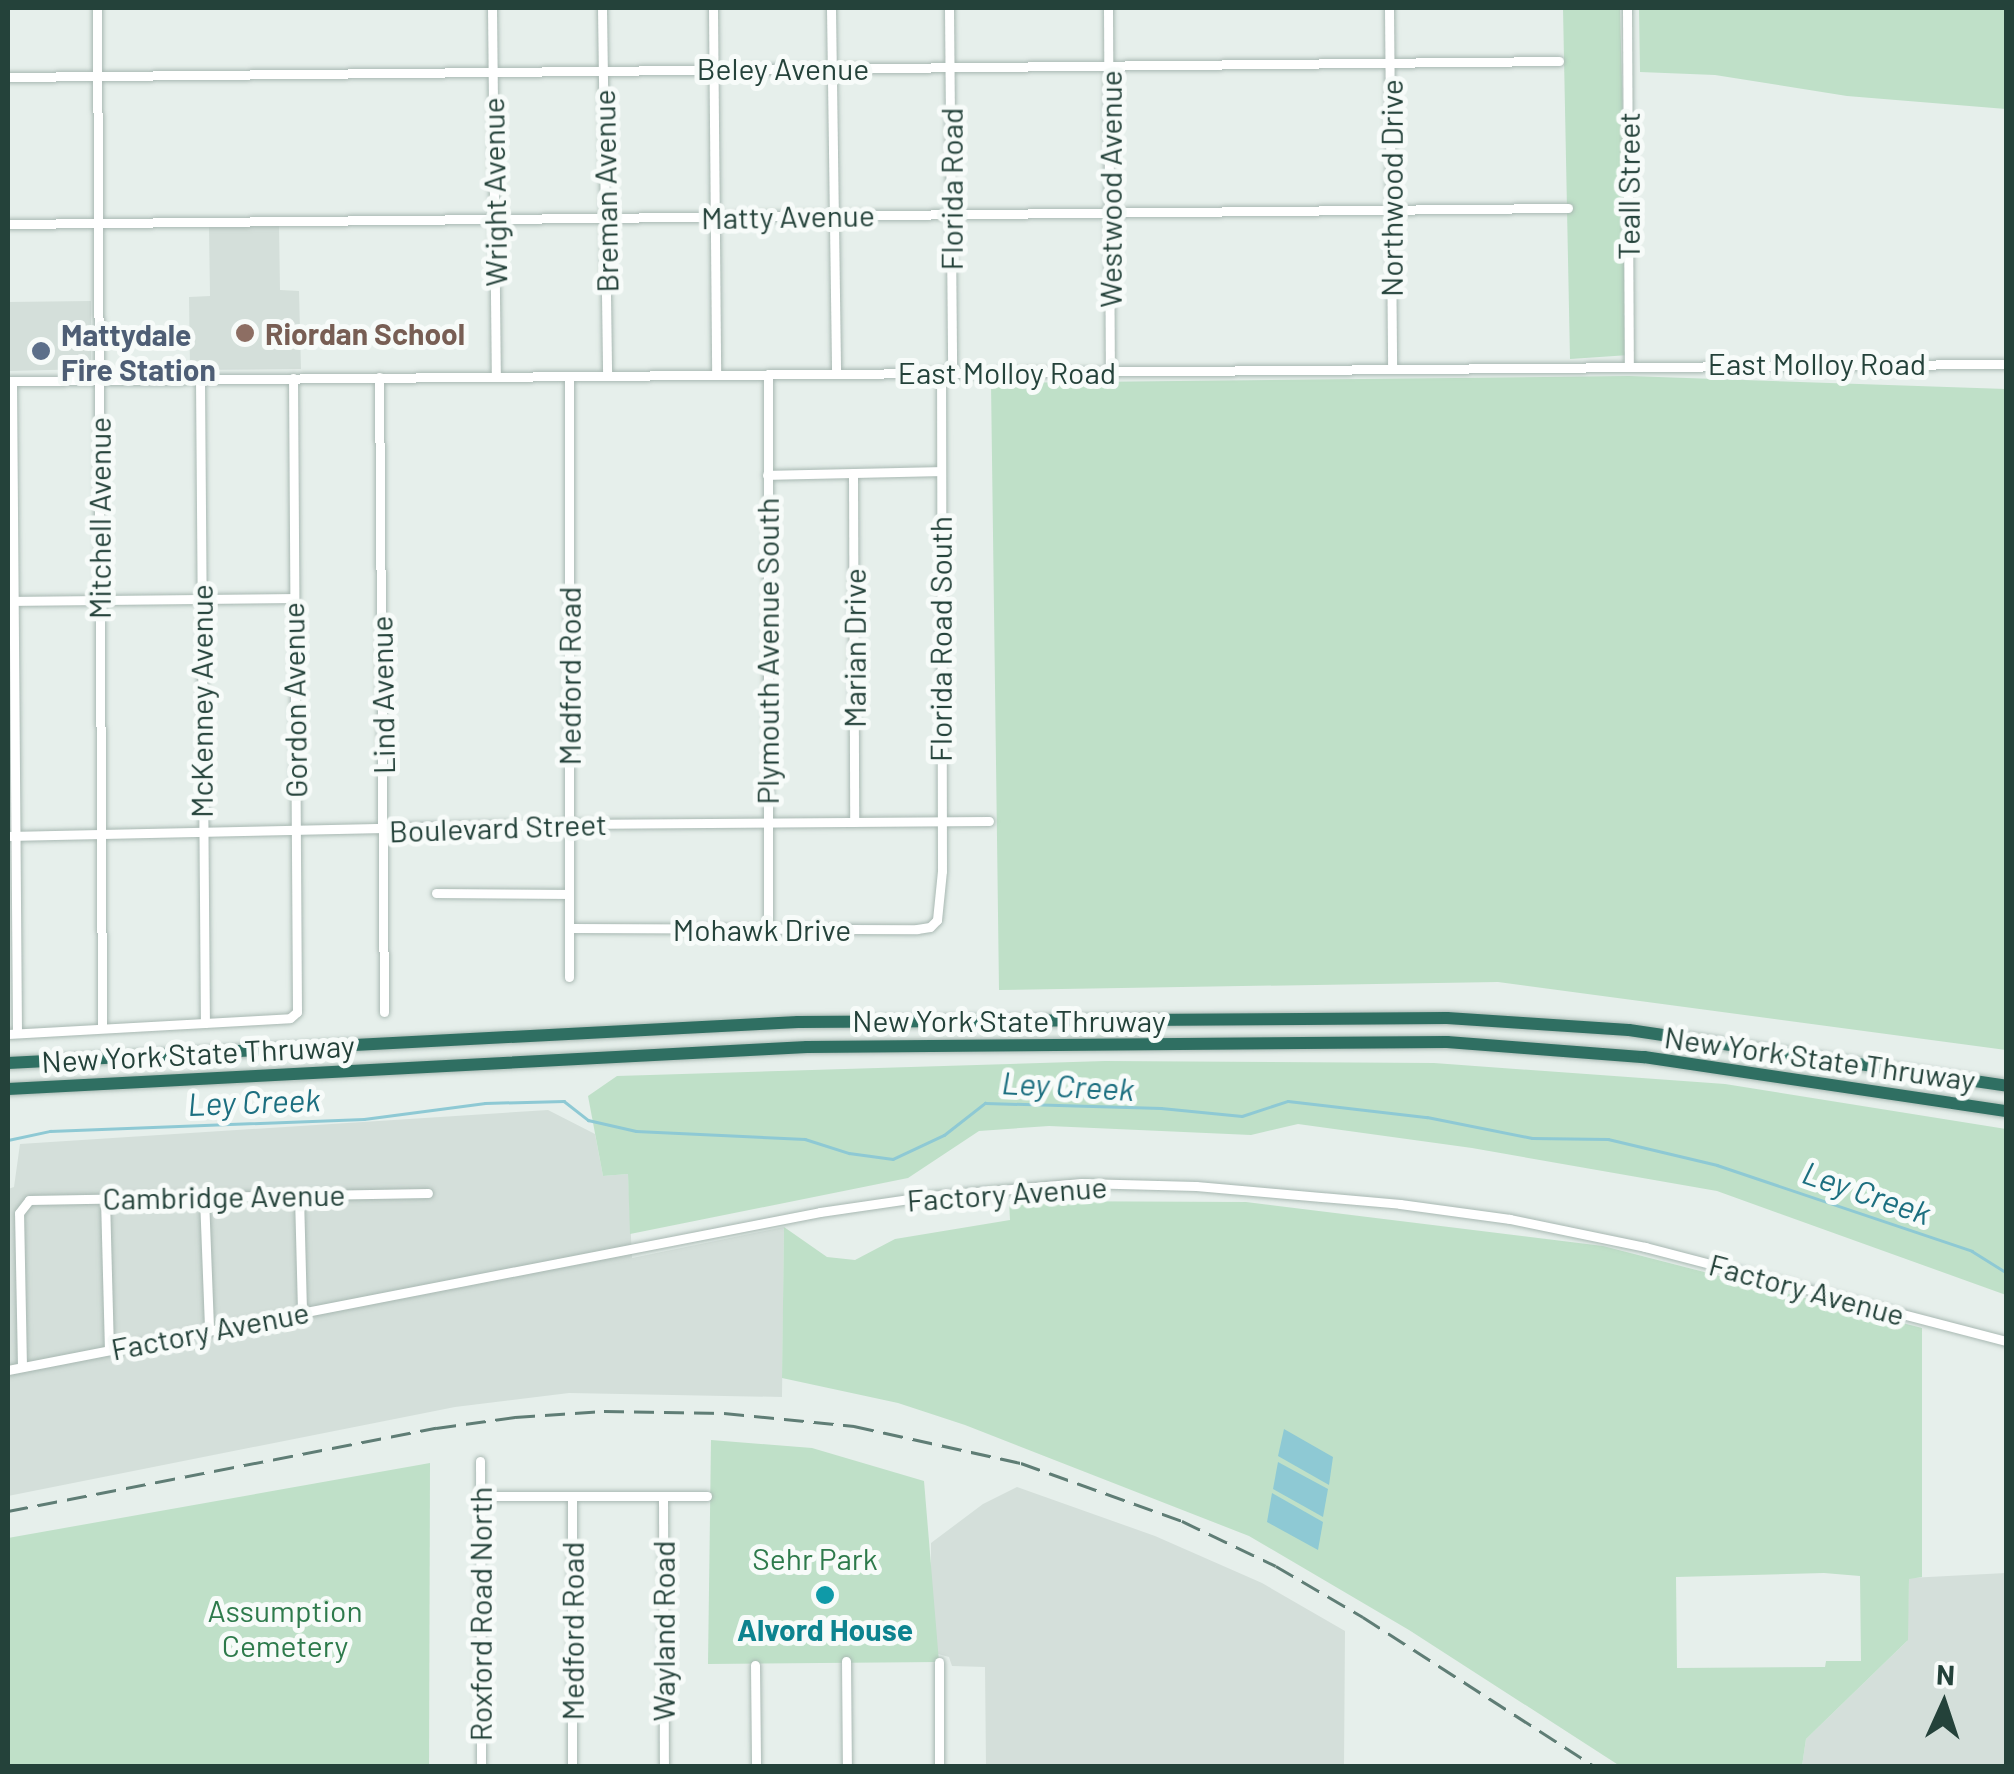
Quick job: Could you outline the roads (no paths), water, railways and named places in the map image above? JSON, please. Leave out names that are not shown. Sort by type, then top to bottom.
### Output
[{"type":"highway","name":"New York State Thruway","points":[[8,1063],[798,1022],[1448,1018],[1630,1030],[2006,1086]]},
{"type":"highway","name":"New York State Thruway","points":[[8,1089],[807,1047],[1447,1042],[1644,1057],[2006,1111]]},
{"type":"street","name":"Mitchell Avenue","points":[[98,8],[102,1028]]},
{"type":"street","name":"Wright Avenue","points":[[492,8],[496,376]]},
{"type":"street","name":"Breman Avenue","points":[[602,8],[607,375]]},
{"type":"street","points":[[713,8],[716,374]]},
{"type":"street","points":[[831,8],[836,374]]},
{"type":"street","name":"Florida Road","points":[[949,8],[952,370]]},
{"type":"street","name":"Westwood Avenue","points":[[1108,8],[1110,371]]},
{"type":"street","name":"Northwood Drive","points":[[1389,8],[1392,368]]},
{"type":"street","name":"Teall Street","points":[[1627,8],[1629,364]]},
{"type":"street","name":"Beley Avenue","points":[[8,77],[1560,61]]},
{"type":"street","name":"Matty Avenue","points":[[8,224],[1568,208]]},
{"type":"street","name":"East Molloy Road","points":[[10,381],[1629,364],[2006,364]]},
{"type":"street","name":"Florida Road South","points":[[940,371],[940,907]]},
{"type":"street","name":"Plymouth Avenue South","points":[[768,374],[768,929]]},
{"type":"street","name":"Medford Road","points":[[569,376],[569,977]]},
{"type":"street","name":"Lind Avenue","points":[[380,377],[384,1012]]},
{"type":"street","name":"Gordon Avenue","points":[[205,1023],[290,1018],[297,1012],[293,378]]},
{"type":"street","name":"McKenney Avenue","points":[[200,379],[205,1023]]},
{"type":"street","points":[[10,381],[12,1033],[205,1023]]},
{"type":"street","points":[[767,474],[940,471]]},
{"type":"street","name":"Marian Drive","points":[[853,473],[854,822]]},
{"type":"street","points":[[10,601],[293,598]]},
{"type":"street","name":"Boulevard Street","points":[[11,836],[384,831],[569,824],[989,821]]},
{"type":"street","points":[[436,893],[570,894]]},
{"type":"street","name":"Mohawk Drive","points":[[570,928],[917,929],[930,927],[940,907]]},
{"type":"street","name":"Factory Avenue","points":[[8,1370],[820,1212],[930,1196],[1081,1183],[1196,1186],[1400,1204],[1510,1219],[1645,1247],[2006,1341]]},
{"type":"street","name":"Cambridge Avenue","points":[[22,1367],[22,1206],[36,1199],[428,1193]]},
{"type":"street","points":[[299,1196],[302,1311]]},
{"type":"street","points":[[204,1197],[209,1330]]},
{"type":"street","points":[[105,1198],[110,1350]]},
{"type":"street","name":"Roxford Road North","points":[[480,1461],[480,1766]]},
{"type":"street","points":[[480,1496],[707,1496]]},
{"type":"street","name":"Medford Road","points":[[572,1496],[572,1766]]},
{"type":"street","name":"Wayland Road","points":[[663,1496],[664,1766]]},
{"type":"street","points":[[846,1661],[847,1766]]},
{"type":"street","points":[[939,1662],[939,1766]]},
{"type":"street","points":[[754,1665],[756,1766]]},
{"type":"water","points":[[1284,1429],[1333,1457],[1329,1485],[1278,1456]]},
{"type":"water","points":[[1278,1462],[1328,1489],[1323,1517],[1273,1489]]},
{"type":"water","points":[[1272,1493],[1323,1522],[1318,1550],[1267,1522]]},
{"type":"waterway","name":"Ley Creek","points":[[8,1140],[50,1131],[364,1119],[485,1103],[564,1101],[588,1120],[636,1131],[805,1139],[849,1153],[893,1159],[944,1135],[985,1103],[1161,1108],[1242,1116],[1288,1101],[1427,1117],[1532,1138],[1608,1139],[1717,1165],[1972,1251],[2006,1272]]},
{"type":"railway","points":[[8,1511],[436,1428],[515,1417],[604,1411],[724,1413],[854,1426],[1021,1463],[1182,1521],[1276,1566],[1363,1617],[1594,1766]]},
{"type":"place","name":"Riordan School","points":[[245,333]]},
{"type":"place","name":"Mattydale Fire Station","points":[[41,351]]},
{"type":"place","name":"Alvord House","points":[[825,1595]]},
{"type":"park label","name":"Sehr Park","points":[[815,1558]]},
{"type":"park label","name":"Assumption Cemetery","points":[[285,1627]]}]
